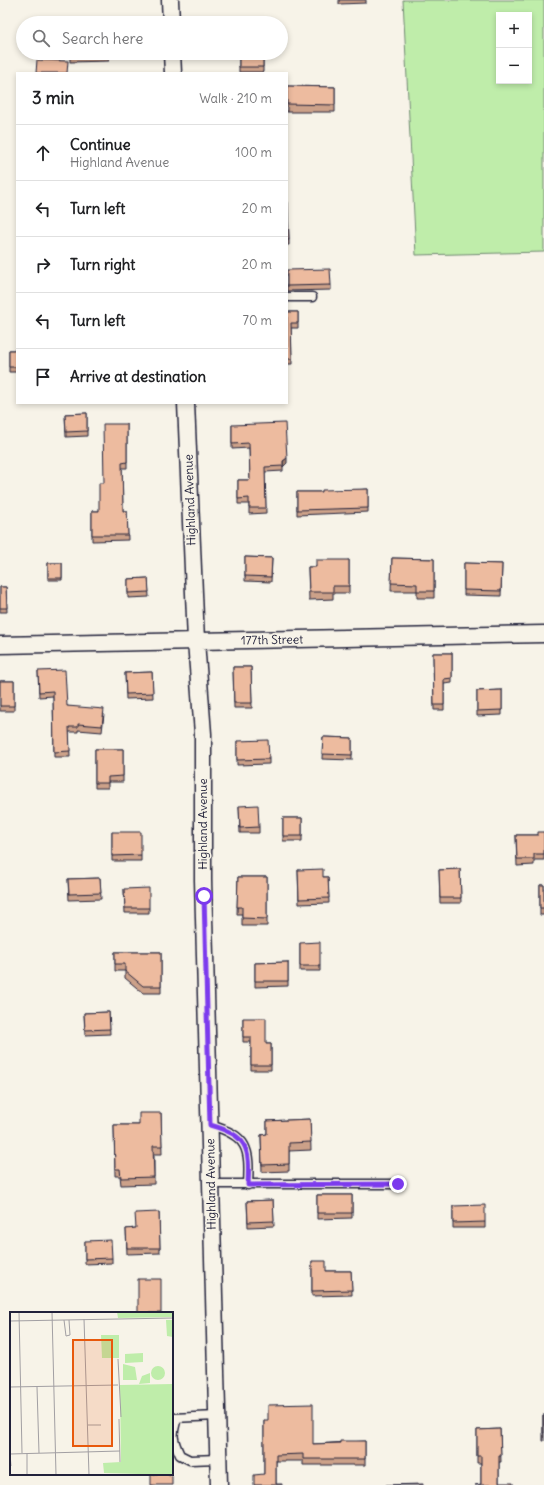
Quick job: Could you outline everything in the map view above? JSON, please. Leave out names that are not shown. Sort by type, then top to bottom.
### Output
[{"type":"street","points":[[170,0],[171,16]]},
{"type":"street","points":[[172,60],[173,72]]},
{"type":"street","name":"Highland Avenue","points":[[186,404],[196,641],[203,734],[203,880],[219,1485]]},
{"type":"street","name":"177th Street","points":[[0,645],[544,634]]},
{"type":"lane","points":[[288,297],[312,297]]},
{"type":"lane","points":[[210,1125],[226,1130],[237,1136],[245,1146],[249,1161],[248,1185]]},
{"type":"lane","points":[[211,1184],[398,1184]]},
{"type":"lane","points":[[173,1428],[175,1418],[217,1416]]},
{"type":"lane","points":[[173,1437],[180,1455],[190,1460],[218,1458]]},
{"type":"green space","points":[[403,0],[544,0],[544,252],[416,255]]},
{"type":"building","points":[[37,60],[68,61],[67,72],[36,72]]},
{"type":"building","points":[[239,60],[263,60],[263,67],[239,67]]},
{"type":"building","points":[[288,86],[335,87],[335,105],[288,104]]},
{"type":"building","points":[[288,202],[289,240],[288,240]]},
{"type":"building","points":[[330,269],[331,285],[288,286],[288,270]]},
{"type":"building","points":[[288,312],[298,312],[298,323],[291,323],[292,359],[288,359]]},
{"type":"building","points":[[9,350],[16,350],[16,367],[9,367]]},
{"type":"building","points":[[87,413],[87,431],[66,432],[65,414]]},
{"type":"building","points":[[285,423],[287,458],[283,461],[283,466],[265,467],[266,508],[249,508],[249,498],[238,499],[238,480],[250,480],[249,443],[232,444],[232,425]]},
{"type":"building","points":[[103,424],[127,424],[127,462],[122,463],[123,511],[127,511],[128,535],[92,535],[92,511],[99,511],[99,483],[104,483]]},
{"type":"building","points":[[368,489],[368,508],[297,510],[297,492]]},
{"type":"building","points":[[245,557],[272,558],[271,577],[245,576]]},
{"type":"building","points":[[392,558],[434,559],[434,591],[417,591],[417,584],[391,583]]},
{"type":"building","points":[[316,560],[349,560],[349,586],[333,586],[333,592],[309,592],[308,567],[316,567]]},
{"type":"building","points":[[48,563],[62,563],[62,578],[48,578]]},
{"type":"building","points":[[464,563],[502,564],[501,591],[464,590]]},
{"type":"building","points":[[148,578],[149,592],[128,593],[128,579]]},
{"type":"building","points":[[0,587],[6,587],[7,608],[0,608]]},
{"type":"building","points":[[433,653],[452,653],[452,678],[444,679],[444,705],[434,705]]},
{"type":"building","points":[[233,667],[251,667],[252,703],[234,703]]},
{"type":"building","points":[[65,670],[67,706],[104,709],[102,726],[78,724],[78,727],[69,727],[70,751],[54,752],[53,691],[39,692],[38,671]]},
{"type":"building","points":[[152,672],[153,693],[126,694],[125,673]]},
{"type":"building","points":[[0,681],[14,681],[14,706],[0,706]]},
{"type":"building","points":[[502,690],[502,710],[477,711],[477,691]]},
{"type":"building","points":[[323,737],[352,738],[352,755],[322,754]]},
{"type":"building","points":[[268,740],[269,759],[237,760],[237,741]]},
{"type":"building","points":[[95,749],[123,749],[123,776],[108,777],[108,783],[95,783]]},
{"type":"building","points":[[258,805],[259,827],[240,828],[239,806]]},
{"type":"building","points":[[283,818],[302,818],[302,836],[283,836]]},
{"type":"building","points":[[112,832],[141,832],[141,855],[112,856]]},
{"type":"building","points":[[538,832],[544,832],[544,854],[534,854],[534,859],[517,859],[516,835],[538,835]]},
{"type":"building","points":[[323,869],[323,877],[328,877],[329,898],[299,899],[298,870]]},
{"type":"building","points":[[460,869],[461,898],[440,898],[439,870]]},
{"type":"building","points":[[238,877],[267,877],[267,919],[242,918],[242,907],[237,907]]},
{"type":"building","points":[[100,878],[101,893],[69,894],[68,879]]},
{"type":"building","points":[[540,885],[544,885],[544,908],[540,908]]},
{"type":"building","points":[[149,888],[149,908],[125,908],[124,889]]},
{"type":"building","points":[[320,942],[320,966],[300,966],[300,943]]},
{"type":"building","points":[[115,952],[161,952],[161,986],[143,986],[125,971],[125,964],[115,964]]},
{"type":"building","points":[[288,962],[288,981],[255,981],[255,963]]},
{"type":"building","points":[[109,1012],[110,1029],[85,1030],[84,1013]]},
{"type":"building","points":[[243,1018],[266,1018],[266,1044],[271,1044],[271,1065],[251,1065],[251,1037],[243,1037]]},
{"type":"building","points":[[139,1113],[161,1113],[162,1146],[153,1146],[154,1177],[121,1178],[120,1169],[115,1169],[114,1125],[139,1125]]},
{"type":"building","points":[[310,1119],[311,1142],[289,1143],[289,1164],[262,1165],[261,1135],[267,1134],[267,1121]]},
{"type":"building","points":[[317,1195],[352,1195],[352,1213],[317,1213]]},
{"type":"building","points":[[273,1200],[274,1221],[248,1222],[247,1201]]},
{"type":"building","points":[[485,1205],[485,1222],[453,1223],[453,1206]]},
{"type":"building","points":[[159,1212],[160,1248],[127,1248],[126,1229],[136,1228],[135,1213]]},
{"type":"building","points":[[111,1240],[112,1258],[85,1259],[85,1241]]},
{"type":"building","points":[[312,1261],[326,1261],[326,1271],[351,1271],[352,1290],[312,1291]]},
{"type":"building","points":[[138,1279],[161,1279],[161,1312],[138,1312]]},
{"type":"building","points":[[313,1404],[313,1444],[340,1443],[340,1441],[365,1441],[365,1459],[303,1459],[303,1454],[276,1455],[276,1484],[282,1485],[254,1485],[254,1475],[264,1474],[264,1420],[268,1420],[268,1405]]},
{"type":"building","points":[[544,1415],[544,1433],[543,1433]]},
{"type":"building","points":[[500,1429],[501,1456],[499,1456],[499,1483],[513,1483],[513,1485],[475,1485],[481,1484],[481,1456],[477,1456],[477,1430]]},
{"type":"building","points":[[151,1475],[172,1475],[172,1485],[151,1485]]},
{"type":"building","points":[[423,1484],[423,1485],[386,1485]]},
{"type":"route","points":[[204,896],[210,1125],[226,1130],[237,1136],[245,1146],[249,1161],[248,1185],[398,1184]]}]
